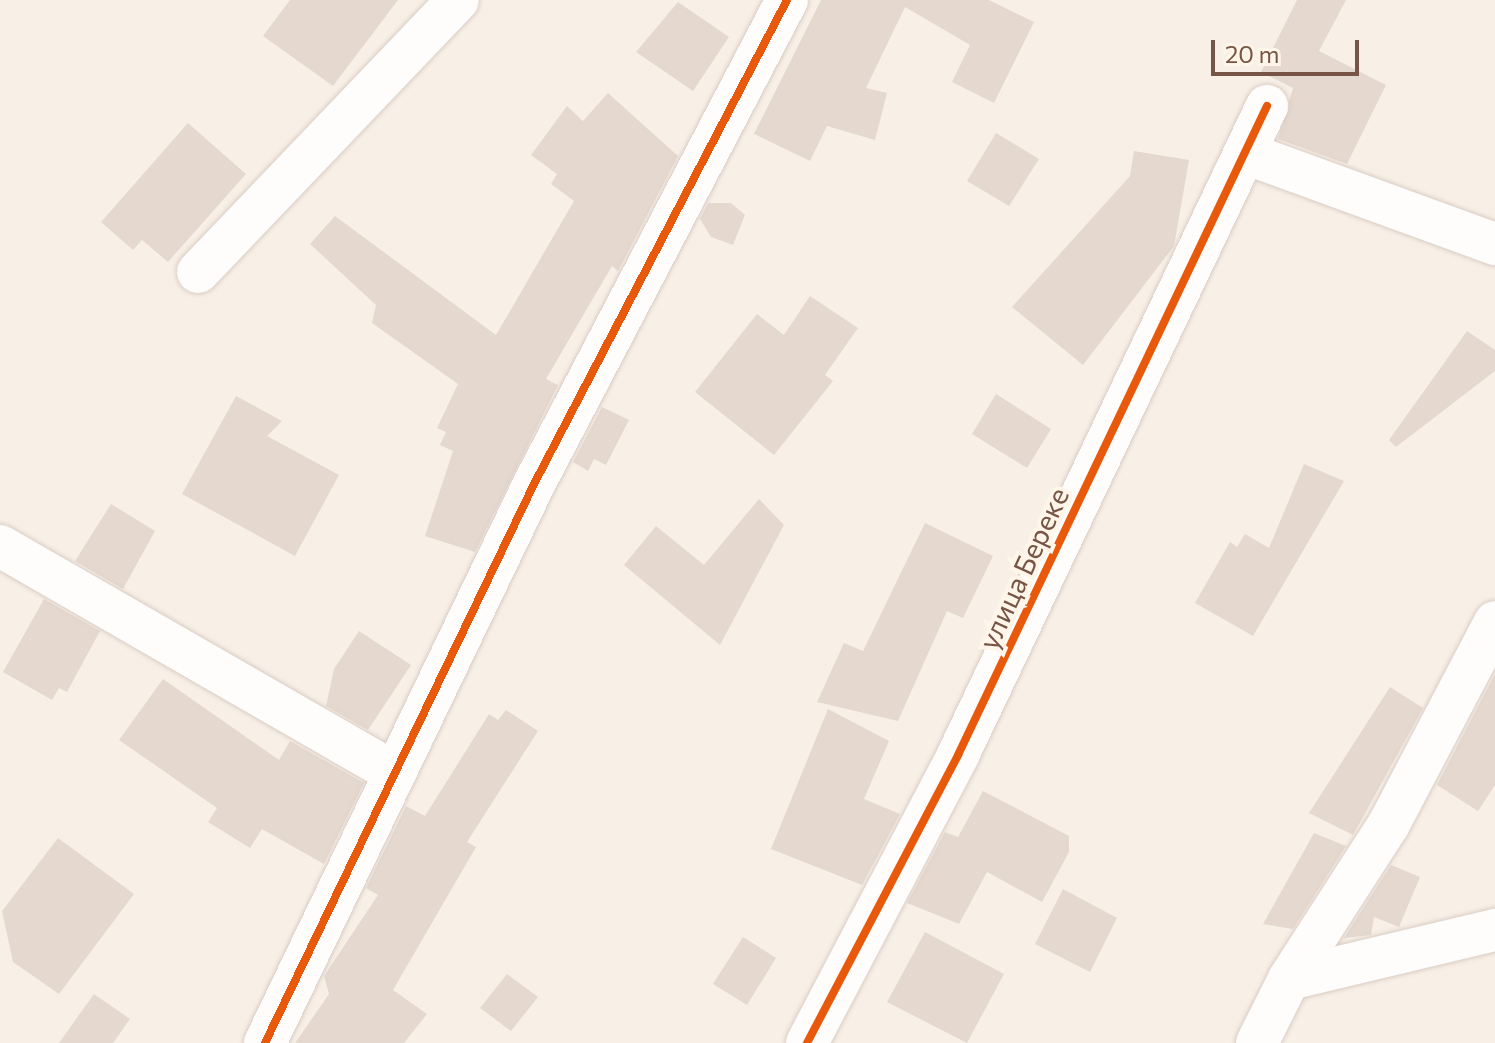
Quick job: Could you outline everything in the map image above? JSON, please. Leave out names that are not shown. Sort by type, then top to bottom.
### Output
[{"type":"street","points":[[198,272],[458,0]]},
{"type":"street","points":[[265,1043],[387,798],[393,772],[787,0]]},
{"type":"street","name":"улица Береке","points":[[807,1043],[958,755],[1267,106]]},
{"type":"street","points":[[1245,153],[1495,244]]},
{"type":"street","points":[[0,546],[393,772]]},
{"type":"street","points":[[1257,1043],[1289,979],[1389,824],[1495,622]]},
{"type":"street","points":[[1289,979],[1495,930]]},
{"type":"building","points":[[290,0],[398,0],[333,86],[263,36]]},
{"type":"building","points":[[821,0],[989,0],[1034,22],[994,103],[952,82],[970,45],[905,7],[866,88],[887,93],[875,140],[827,126],[810,161],[754,134]]},
{"type":"building","points":[[1297,0],[1346,0],[1319,51],[1386,85],[1347,164],[1278,139],[1293,88],[1261,72]]},
{"type":"building","points":[[678,2],[729,37],[693,91],[636,52]]},
{"type":"building","points":[[608,93],[678,156],[618,271],[612,266],[546,379],[558,385],[475,552],[425,536],[453,451],[440,445],[446,432],[437,428],[458,384],[372,323],[376,305],[310,244],[335,216],[496,335],[574,201],[551,184],[557,174],[531,155],[567,106],[583,121]]},
{"type":"building","points":[[188,123],[246,174],[168,262],[142,240],[133,250],[101,222]]},
{"type":"building","points":[[996,133],[1039,159],[1009,206],[967,181]]},
{"type":"building","points":[[1134,151],[1189,160],[1174,246],[1083,365],[1012,307],[1130,176]]},
{"type":"building","points":[[708,203],[731,203],[745,215],[733,245],[711,237],[700,219]]},
{"type":"building","points":[[810,296],[858,328],[825,375],[833,381],[774,455],[695,392],[757,314],[784,335]]},
{"type":"building","points":[[1467,331],[1495,350],[1495,371],[1396,447],[1389,440]]},
{"type":"building","points":[[996,394],[1051,429],[1027,468],[972,434]]},
{"type":"building","points":[[236,396],[282,421],[267,436],[339,475],[295,556],[182,494]]},
{"type":"building","points":[[602,407],[629,420],[606,465],[594,459],[588,471],[573,462]]},
{"type":"building","points":[[1304,464],[1344,481],[1253,636],[1195,603],[1230,542],[1237,547],[1245,534],[1269,548]]},
{"type":"building","points":[[759,499],[784,525],[720,645],[624,565],[656,526],[704,565]]},
{"type":"building","points":[[111,504],[155,531],[123,589],[75,561]]},
{"type":"building","points":[[925,523],[993,556],[963,618],[947,611],[898,721],[817,702],[844,643],[863,651]]},
{"type":"building","points":[[44,599],[100,631],[67,692],[59,688],[52,700],[3,672]]},
{"type":"building","points":[[359,631],[411,665],[368,730],[326,706],[334,669]]},
{"type":"building","points":[[1495,674],[1495,785],[1478,811],[1437,785]]},
{"type":"building","points":[[163,679],[279,760],[290,741],[364,783],[324,864],[262,829],[250,848],[208,822],[217,808],[119,740]]},
{"type":"building","points":[[1390,687],[1423,708],[1353,835],[1309,813]]},
{"type":"building","points":[[828,709],[889,741],[864,799],[900,814],[862,885],[771,849]]},
{"type":"building","points":[[506,710],[538,731],[467,842],[476,847],[393,990],[427,1014],[404,1043],[295,1043],[329,994],[324,976],[378,895],[366,888],[406,806],[425,816],[489,714],[498,720]]},
{"type":"building","points":[[983,791],[1069,836],[1069,852],[1042,902],[987,872],[959,924],[907,903],[945,832],[958,837]]},
{"type":"building","points":[[1314,833],[1346,846],[1293,929],[1263,924]]},
{"type":"building","points":[[58,838],[134,894],[59,994],[13,962],[2,911]]},
{"type":"building","points":[[1391,865],[1420,877],[1399,927],[1374,917],[1371,935],[1344,938]]},
{"type":"building","points":[[1063,889],[1117,918],[1090,972],[1035,944]]},
{"type":"building","points":[[925,932],[1004,974],[967,1043],[887,1002]]},
{"type":"building","points":[[743,937],[776,958],[747,1005],[713,984]]},
{"type":"building","points":[[507,974],[538,997],[511,1031],[480,1008]]},
{"type":"building","points":[[94,994],[130,1019],[113,1043],[59,1043]]},
{"type":"cycle path","points":[[265,1043],[534,484],[787,0]]},
{"type":"cycle path","points":[[807,1043],[958,755],[1267,106]]}]
